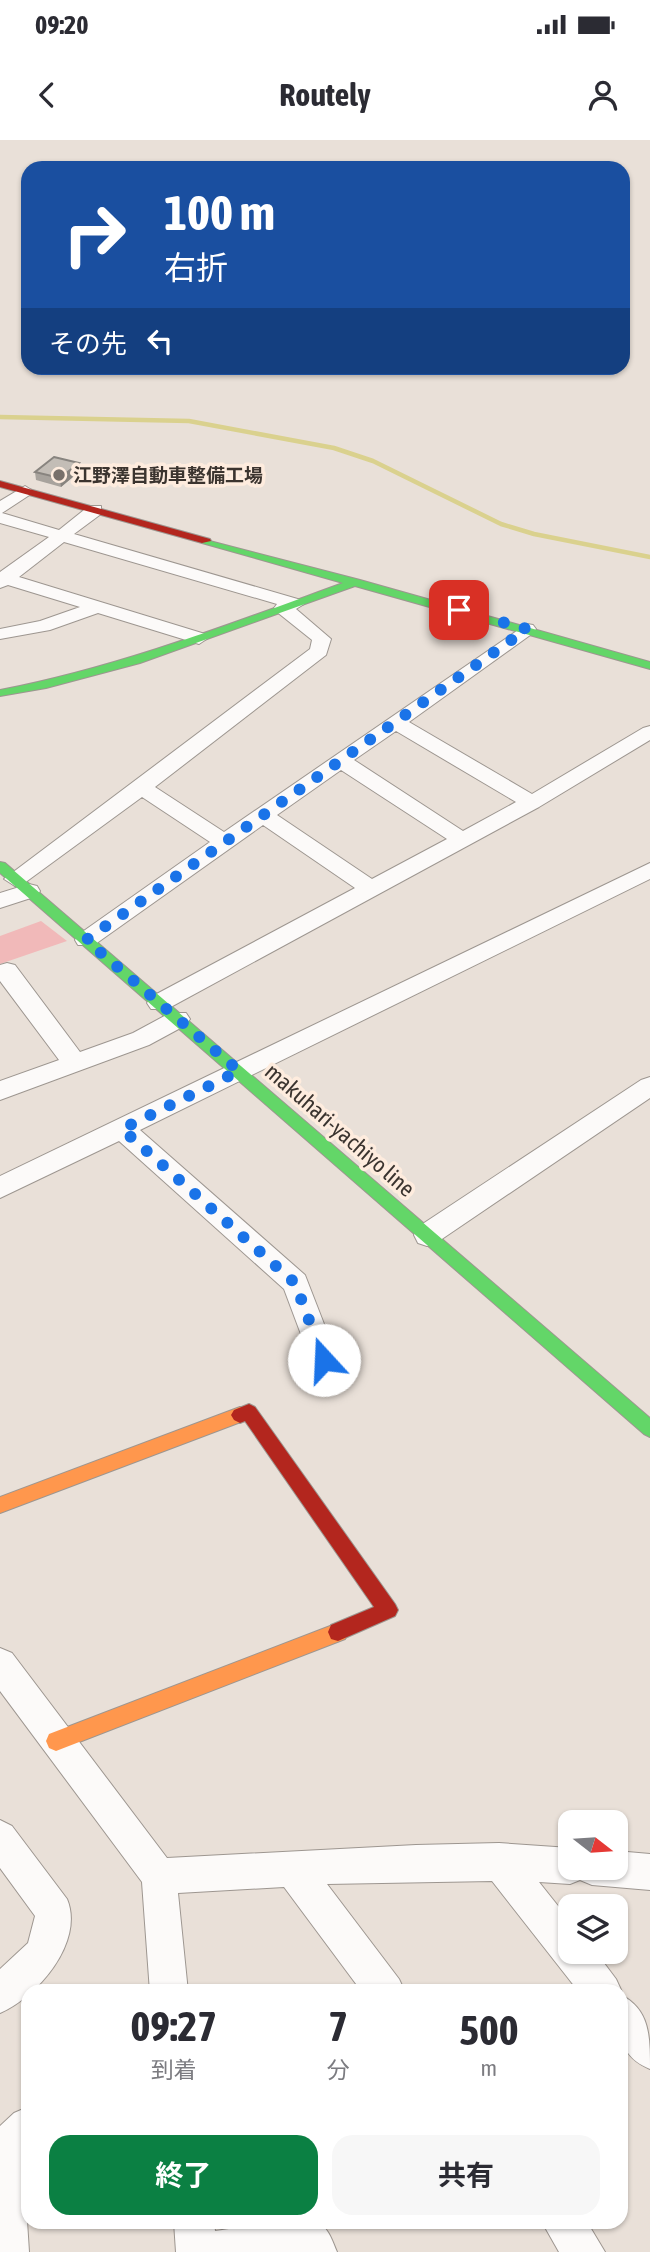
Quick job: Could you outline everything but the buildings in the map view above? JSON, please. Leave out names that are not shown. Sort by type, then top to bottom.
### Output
[{"type":"street","points":[[0,484],[527,629],[650,666]]},
{"type":"street","points":[[0,509],[25,491]]},
{"type":"street","points":[[2,580],[95,510]]},
{"type":"street","points":[[0,518],[289,606],[322,639],[319,650],[141,788],[15,878],[0,901]]},
{"type":"street","points":[[2,580],[199,638]]},
{"type":"street","points":[[0,693],[81,677],[356,582]]},
{"type":"street","points":[[0,634],[44,626],[98,607]]},
{"type":"street","points":[[86,940],[527,629]]},
{"type":"street","points":[[395,722],[532,803]]},
{"type":"street","points":[[0,1091],[141,1039],[169,1011],[371,889],[532,803],[650,732]]},
{"type":"street","points":[[340,760],[463,840]]},
{"type":"street","points":[[141,788],[224,842]]},
{"type":"street","points":[[263,815],[371,889]]},
{"type":"street","points":[[0,1188],[650,870]]},
{"type":"street","name":"makuhari-yachiyo line","points":[[15,878],[427,1236],[645,1417]]},
{"type":"street","points":[[0,974],[7,971],[75,1064]]},
{"type":"street","points":[[427,1236],[650,1086]]},
{"type":"street","points":[[122,1129],[295,1283],[324,1360]]},
{"type":"street","points":[[0,1505],[249,1412],[388,1610],[287,1654],[56,1741]]},
{"type":"street","points":[[0,1664],[159,1876],[168,1984]]},
{"type":"street","points":[[0,1838],[54,1912],[44,1953],[0,1994]]},
{"type":"street","points":[[159,1876],[499,1861],[558,1865]]},
{"type":"street","points":[[499,1861],[558,1935]]},
{"type":"street","points":[[293,1869],[380,1984]]},
{"type":"street","points":[[628,1869],[650,1871]]},
{"type":"street","points":[[581,1964],[598,1984]]},
{"type":"street","points":[[628,2023],[650,2050]]},
{"type":"street","points":[[8,2252],[10,2144]]},
{"type":"street","points":[[195,2229],[197,2252]]},
{"type":"street","points":[[567,2229],[584,2252]]},
{"type":"street","points":[[212,2252],[308,2240],[316,2252]]},
{"type":"shaded area","points":[[41,921],[67,941],[0,964],[0,936]]},
{"type":"waterway","points":[[0,417],[189,421],[334,448],[373,461],[501,524],[534,534],[650,557]]},
{"type":"traffic: fast","points":[[206,541],[650,666]]},
{"type":"traffic: fast","points":[[0,693],[46,684],[136,660],[356,582]]},
{"type":"traffic: fast","points":[[0,866],[650,1429]]},
{"type":"traffic: slow","points":[[0,1505],[240,1415]]},
{"type":"traffic: slow","points":[[56,1741],[338,1632]]},
{"type":"traffic: jam","points":[[0,484],[206,541]]},
{"type":"traffic: jam","points":[[240,1415],[249,1412],[388,1610],[338,1632]]},
{"type":"place","name":"江野澤自動車整備工場","points":[[59,475]]},
{"type":"route","points":[[324,1360],[295,1283],[122,1129],[239,1071],[86,940],[527,629],[459,610]]}]
